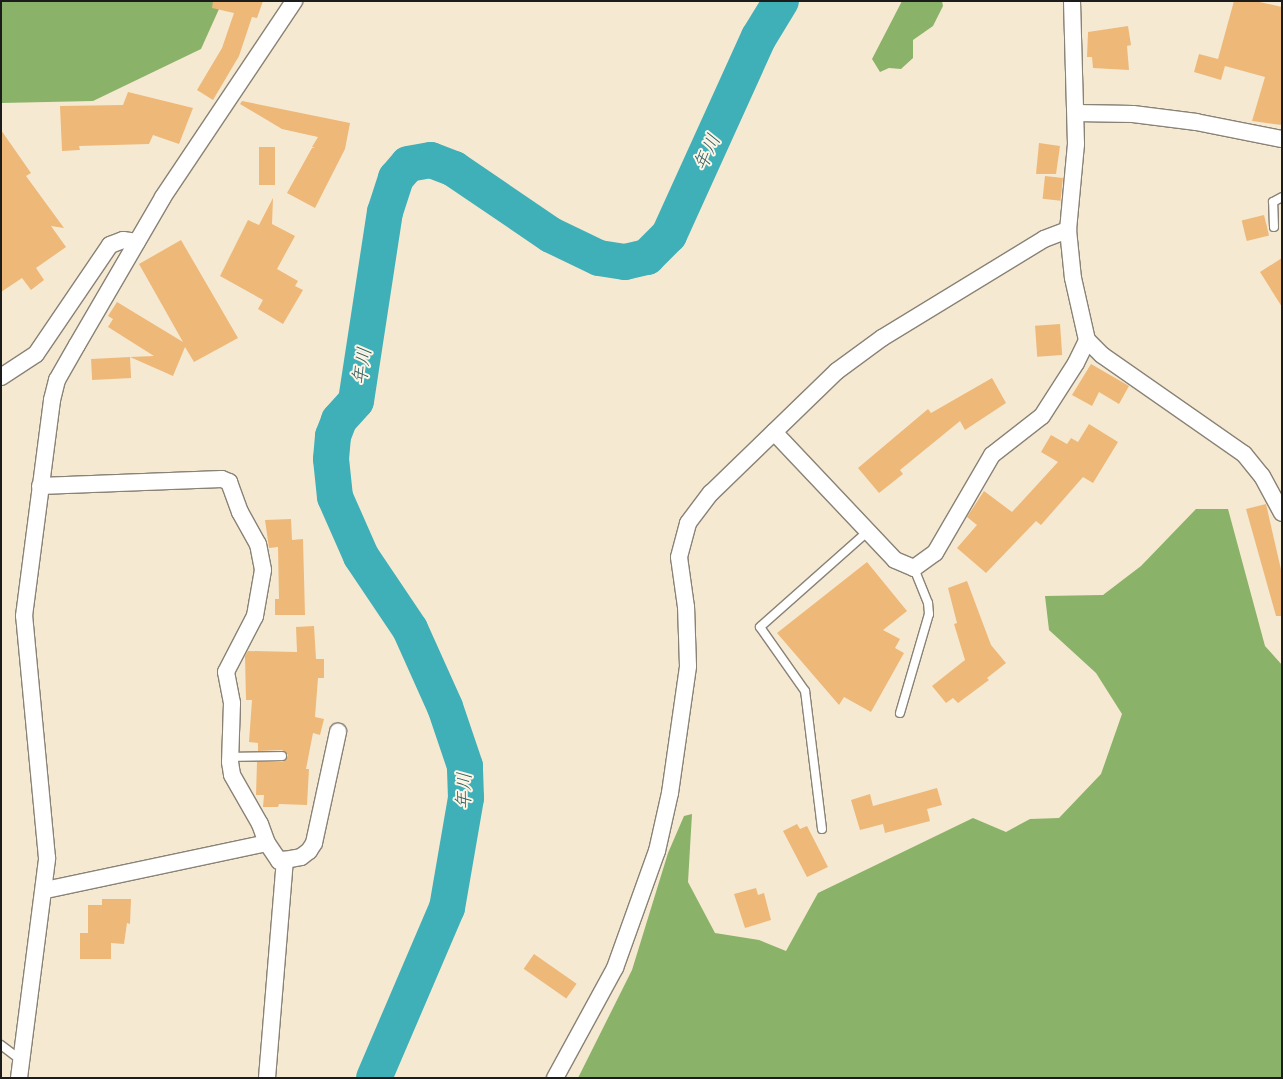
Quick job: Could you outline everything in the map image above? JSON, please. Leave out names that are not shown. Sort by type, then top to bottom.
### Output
[{"type":"street","points":[[19,1078],[45,890],[46,834],[24,616],[40,486],[57,380],[137,242],[238,83],[294,1]]},
{"type":"street","points":[[1072,1],[1076,144],[1068,230],[1073,278],[1087,340],[1102,355],[1244,454],[1262,476],[1282,513]]},
{"type":"street","points":[[1076,113],[1133,114],[1196,122],[1282,139]]},
{"type":"street","points":[[555,1078],[614,968],[657,851],[670,793],[688,666],[686,607],[679,558],[688,523],[711,493],[837,371],[882,338],[1044,238],[1068,230]]},
{"type":"street","points":[[1,377],[36,354],[110,245],[123,240],[137,242]]},
{"type":"street","points":[[774,432],[901,565],[914,568],[935,553],[992,455],[1042,416],[1076,363],[1087,340]]},
{"type":"street","points":[[40,486],[222,479],[229,482],[240,512],[258,544],[263,570],[254,616],[226,672],[232,703],[229,757],[232,775],[260,824],[274,857],[285,860],[300,857],[314,843],[338,732]]},
{"type":"street","points":[[45,890],[267,843]]},
{"type":"street","points":[[267,1078],[285,860]]},
{"type":"lane","points":[[1274,227],[1273,202],[1282,197]]},
{"type":"lane","points":[[822,829],[805,691],[760,627],[868,531]]},
{"type":"lane","points":[[900,713],[929,614],[928,602],[914,568]]},
{"type":"lane","points":[[229,757],[282,756]]},
{"type":"lane","points":[[1,1045],[21,1060]]},
{"type":"green space","points":[[1,1],[219,1],[219,9],[201,49],[93,101],[1,103]]},
{"type":"green space","points":[[902,1],[942,1],[943,6],[933,26],[913,40],[913,58],[901,69],[889,68],[880,72],[872,59]]},
{"type":"green space","points":[[1196,509],[1228,509],[1265,646],[1282,665],[1282,1078],[578,1078],[632,970],[668,853],[684,816],[692,814],[688,882],[715,933],[759,940],[786,951],[818,893],[973,818],[1006,832],[1030,819],[1059,818],[1101,774],[1122,714],[1096,673],[1049,630],[1045,596],[1103,595],[1141,566]]},
{"type":"building","points":[[213,1],[263,1],[257,18],[252,17],[239,56],[213,100],[197,90],[222,48],[234,13],[212,8]]},
{"type":"building","points":[[1234,1],[1255,1],[1282,7],[1282,125],[1252,121],[1265,77],[1225,66],[1221,80],[1194,72],[1199,54],[1218,59]]},
{"type":"building","points":[[1128,26],[1131,45],[1127,46],[1129,70],[1093,68],[1092,57],[1087,57],[1088,32]]},
{"type":"building","points":[[128,92],[193,108],[179,144],[153,135],[149,144],[79,146],[80,150],[62,151],[60,106],[123,105]]},
{"type":"building","points":[[242,101],[350,123],[345,149],[315,208],[287,193],[312,148],[315,148],[312,147],[318,137],[282,129],[240,104]]},
{"type":"building","points":[[1,130],[31,173],[26,176],[64,228],[51,226],[66,247],[36,268],[44,280],[31,290],[22,278],[1,292]]},
{"type":"building","points":[[1039,143],[1060,146],[1056,174],[1036,174]]},
{"type":"building","points":[[259,147],[275,147],[275,185],[259,185]]},
{"type":"building","points":[[1045,176],[1063,178],[1060,201],[1043,199]]},
{"type":"building","points":[[273,198],[272,224],[295,236],[277,269],[298,281],[295,286],[303,290],[283,324],[258,309],[263,300],[220,276],[248,220],[259,225]]},
{"type":"building","points":[[1264,215],[1269,235],[1247,241],[1242,221]]},
{"type":"building","points":[[181,240],[238,338],[194,362],[185,347],[173,376],[130,357],[154,356],[108,327],[113,319],[108,316],[117,302],[183,342],[139,264]]},
{"type":"building","points":[[1282,258],[1282,307],[1260,272]]},
{"type":"building","points":[[1060,324],[1062,355],[1037,357],[1035,326]]},
{"type":"building","points":[[130,357],[131,378],[92,380],[91,359]]},
{"type":"building","points":[[1091,364],[1129,386],[1119,404],[1099,392],[1092,406],[1072,395]]},
{"type":"building","points":[[992,378],[1006,403],[965,430],[960,421],[900,470],[903,474],[879,493],[858,468],[928,409],[931,413]]},
{"type":"building","points":[[1089,424],[1118,442],[1093,483],[1083,477],[1041,525],[1036,521],[986,573],[957,548],[977,525],[967,517],[984,491],[1012,512],[1058,462],[1041,452],[1051,435],[1067,444],[1071,438],[1078,442]]},
{"type":"building","points":[[1266,504],[1282,574],[1282,616],[1276,616],[1246,509]]},
{"type":"building","points":[[291,519],[292,540],[303,539],[305,615],[275,615],[275,599],[279,599],[278,547],[269,548],[265,520]]},
{"type":"building","points":[[867,562],[907,611],[883,630],[900,639],[895,648],[904,653],[871,712],[844,697],[839,705],[777,633]]},
{"type":"building","points":[[967,581],[991,645],[1006,663],[987,678],[989,680],[958,703],[953,698],[946,703],[932,686],[965,660],[954,624],[957,623],[948,588]]},
{"type":"building","points":[[314,626],[316,659],[324,659],[324,678],[318,678],[315,717],[324,719],[320,735],[313,733],[306,769],[309,769],[307,805],[279,804],[278,807],[263,807],[264,795],[256,795],[257,762],[283,762],[288,755],[282,750],[258,751],[258,743],[249,742],[252,700],[246,700],[245,656],[248,651],[297,652],[296,627]]},
{"type":"building","points":[[937,788],[942,805],[927,809],[930,821],[885,833],[883,824],[860,830],[851,800],[870,794],[873,806]]},
{"type":"building","points":[[797,824],[800,829],[807,826],[828,867],[807,877],[783,831]]},
{"type":"building","points":[[756,888],[758,895],[764,893],[771,920],[745,928],[734,894]]},
{"type":"building","points":[[102,899],[131,899],[130,924],[127,923],[124,944],[111,943],[111,959],[80,959],[80,933],[88,933],[88,905],[102,905]]},
{"type":"building","points":[[534,954],[577,984],[566,999],[524,969]]},
{"type":"waterway","name":"年川","points":[[374,1078],[447,908],[466,798],[465,766],[445,707],[410,629],[361,556],[335,497],[331,459],[333,436],[339,420],[356,401],[385,212],[396,178],[408,164],[431,160],[454,169],[551,235],[599,258],[625,262],[647,257],[669,235],[759,37],[781,1]]}]
